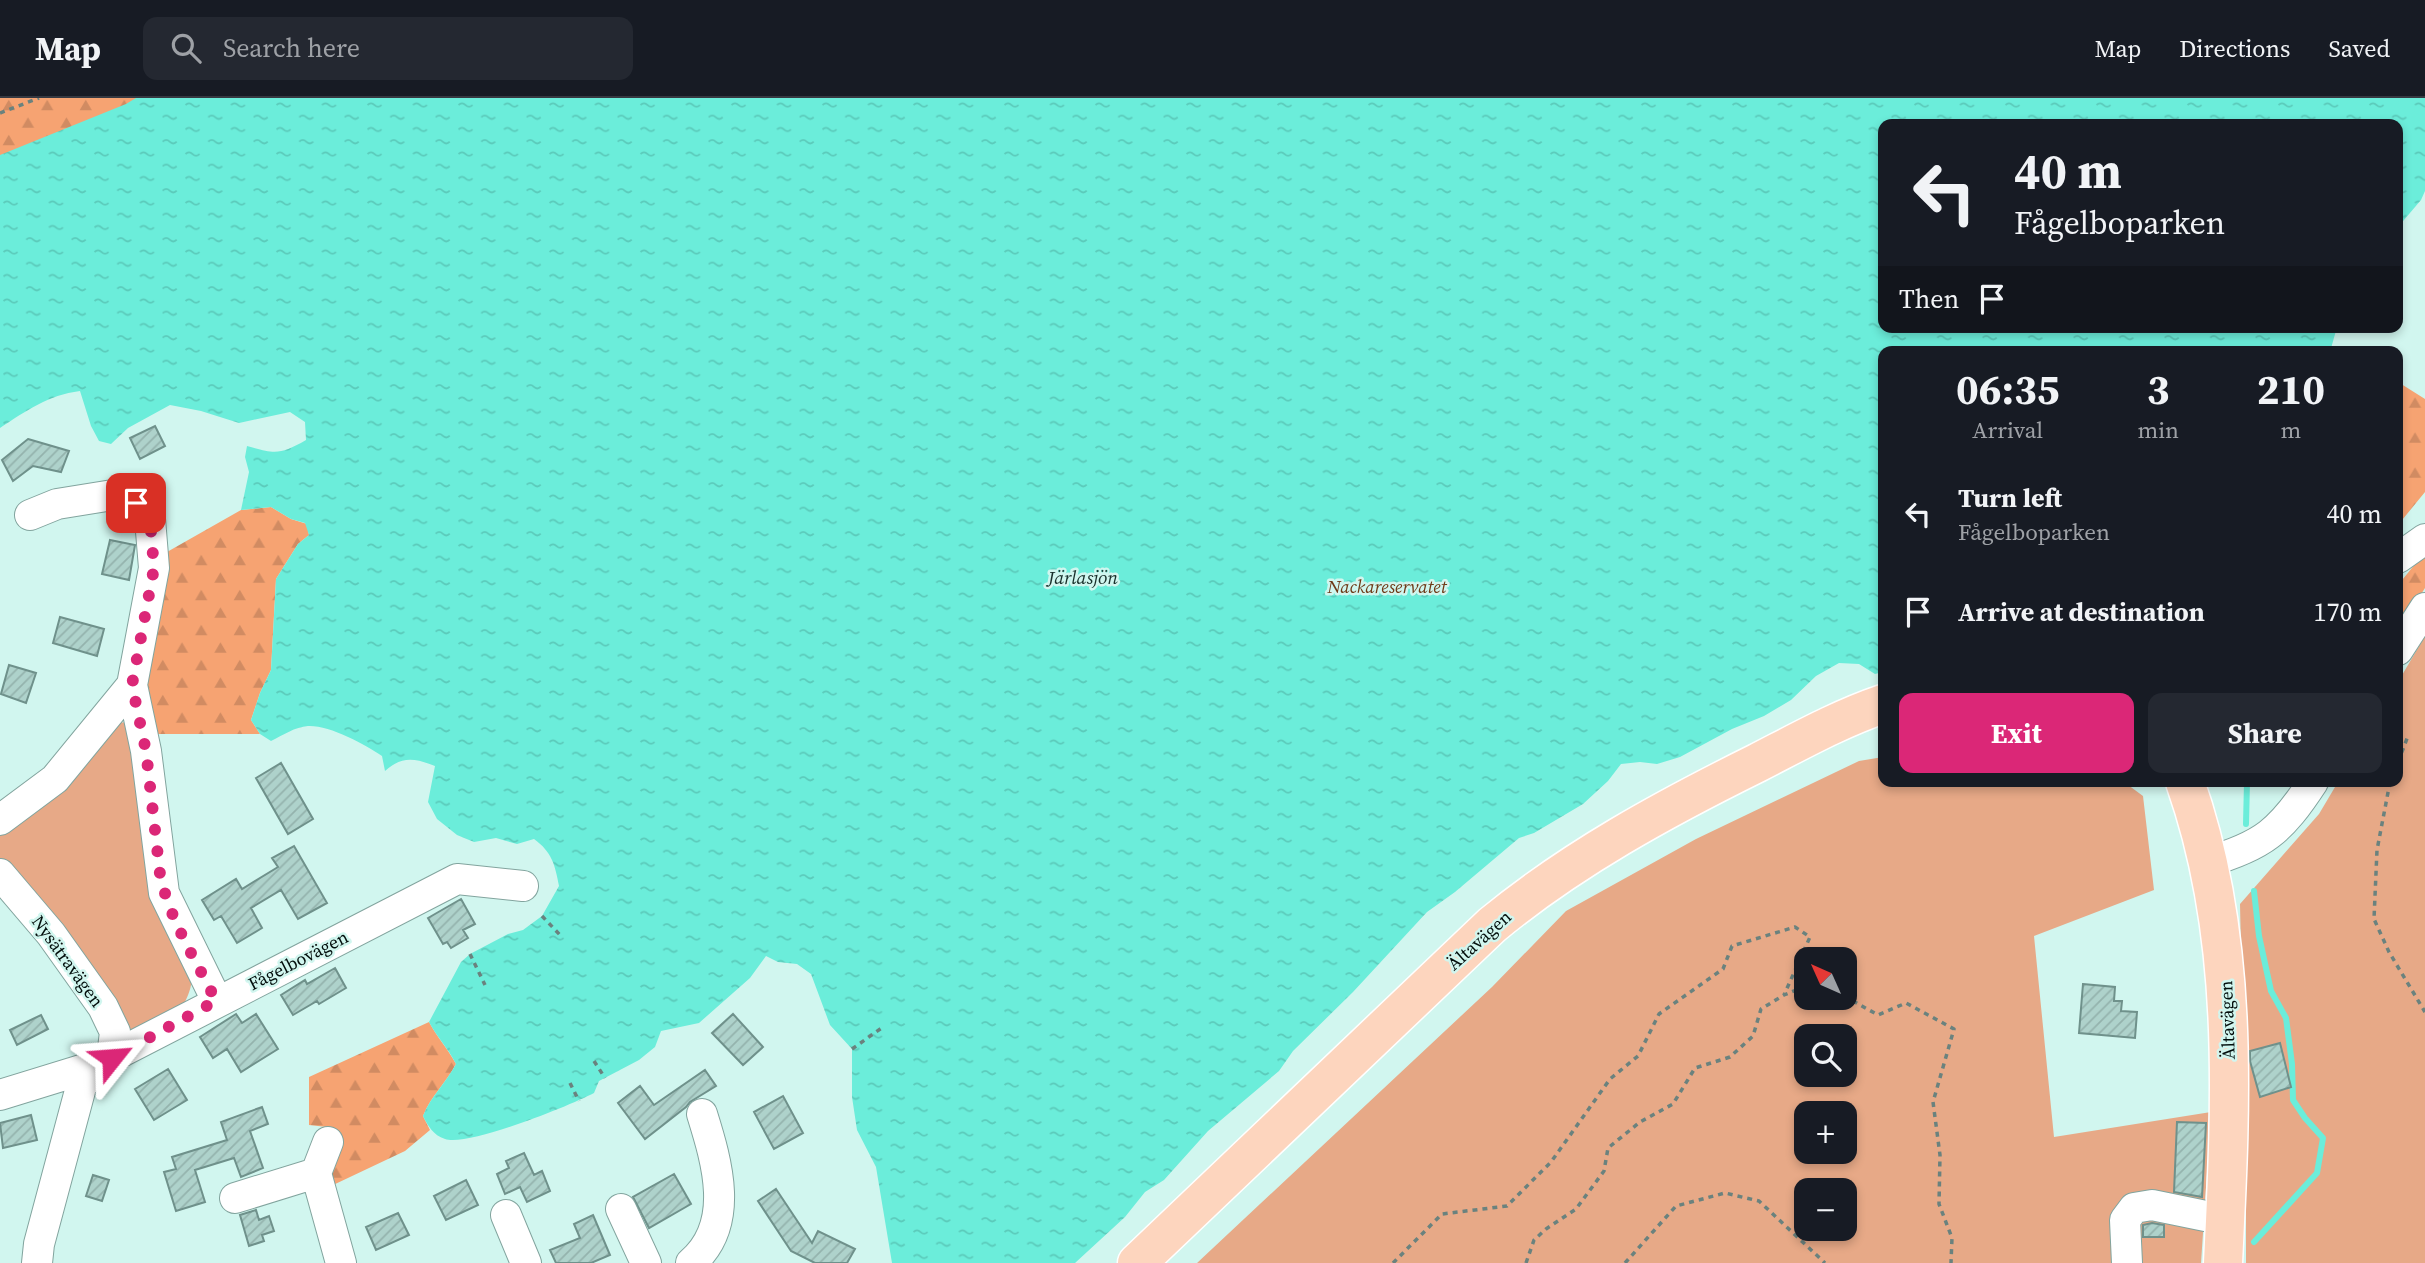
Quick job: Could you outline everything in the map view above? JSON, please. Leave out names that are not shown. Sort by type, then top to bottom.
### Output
[{"type":"main road","name":"Ältavägen","points":[[1137,1263],[1492,925],[1530,894],[1670,806],[1878,706]]},
{"type":"main road","name":"Ältavägen","points":[[2187,787],[2198,820],[2224,956],[2230,1105],[2223,1263]]},
{"type":"street","points":[[30,515],[57,504],[119,494],[136,503],[150,519],[154,568],[132,685],[146,751],[164,893],[216,1001]]},
{"type":"street","points":[[2403,554],[2425,539]]},
{"type":"street","points":[[2403,642],[2425,608]]},
{"type":"street","points":[[0,820],[55,779],[132,685]]},
{"type":"street","points":[[2207,862],[2237,854],[2260,842],[2284,823],[2309,787]]},
{"type":"street","name":"Nysätravägen","points":[[0,874],[51,934],[103,1007],[116,1032],[103,1062],[81,1087],[37,1263]]},
{"type":"street","name":"Fågelbovägen","points":[[0,1095],[103,1062],[216,1001],[457,879],[523,886]]},
{"type":"street","points":[[691,1263],[712,1239],[717,1226],[719,1184],[712,1146],[702,1114]]},
{"type":"street","points":[[328,1142],[316,1173],[341,1263]]},
{"type":"street","points":[[235,1198],[316,1173]]},
{"type":"street","points":[[2127,1263],[2125,1220],[2134,1208],[2152,1205],[2225,1220]]},
{"type":"street","points":[[621,1209],[646,1263]]},
{"type":"street","points":[[506,1215],[526,1263]]},
{"type":"path","points":[[0,113],[38,98]]},
{"type":"path","points":[[2403,749],[2408,736]]},
{"type":"path","points":[[2389,787],[2377,850],[2374,919],[2389,952],[2425,1012]]},
{"type":"path","points":[[542,916],[561,936]]},
{"type":"path","points":[[1393,1263],[1442,1214],[1507,1206],[1551,1162],[1610,1079],[1638,1056],[1659,1014],[1723,969],[1732,946],[1795,927],[1810,937],[1784,995]]},
{"type":"path","points":[[470,954],[485,985]]},
{"type":"path","points":[[1526,1263],[1534,1240],[1576,1209],[1604,1171],[1608,1148],[1640,1122],[1673,1104],[1695,1068],[1730,1057],[1753,1036],[1761,1009],[1794,991]]},
{"type":"path","points":[[1857,1003],[1878,1015],[1906,1003],[1955,1029],[1933,1102],[1940,1155],[1939,1204],[1952,1238],[1951,1263]]},
{"type":"path","points":[[852,1049],[883,1027]]},
{"type":"path","points":[[594,1061],[605,1078]]},
{"type":"path","points":[[570,1083],[579,1101]]},
{"type":"path","points":[[1625,1263],[1676,1206],[1725,1193],[1759,1200],[1825,1263]]},
{"type":"green space","points":[[0,98],[150,98],[0,163]]},
{"type":"green space","points":[[2403,385],[2425,399],[2425,492],[2403,519]]},
{"type":"green space","points":[[271,507],[291,519],[307,524],[309,535],[298,544],[276,579],[271,670],[251,720],[260,734],[155,734],[142,680],[167,552],[241,510]]},
{"type":"green space","points":[[2425,552],[2425,588],[2403,622],[2403,579]]},
{"type":"green space","points":[[429,1022],[456,1064],[423,1116],[430,1130],[405,1151],[331,1186],[330,1166],[335,1135],[327,1127],[309,1125],[309,1077]]},
{"type":"shaded area","points":[[2425,636],[2425,1263],[2246,1263],[2240,904],[2319,814],[2335,787],[2403,787],[2403,673]]},
{"type":"shaded area","points":[[127,722],[193,972],[186,1000],[180,1010],[126,1042],[0,863],[0,828],[117,723]]},
{"type":"shaded area","points":[[1878,758],[1878,787],[2131,787],[2143,796],[2154,890],[2034,936],[2054,1137],[2211,1112],[2201,1263],[1197,1263],[1492,987],[1566,911],[1696,839],[1859,761]]},
{"type":"water","name":"Järlasjön","points":[[136,98],[2425,98],[2425,191],[2403,221],[2403,119],[1878,119],[1878,333],[2335,333],[2332,346],[1878,346],[1878,673],[1859,664],[1839,663],[1816,676],[1791,700],[1764,716],[1732,729],[1680,757],[1657,764],[1621,764],[1608,781],[1583,804],[1534,833],[1519,838],[1427,912],[1353,992],[1293,1051],[1279,1071],[1208,1131],[1164,1180],[1145,1192],[1125,1217],[1075,1263],[892,1263],[876,1167],[857,1130],[852,1097],[852,1049],[830,1025],[811,974],[797,964],[778,962],[766,956],[750,978],[699,1023],[661,1031],[655,1047],[639,1060],[599,1081],[594,1093],[581,1099],[519,1124],[474,1137],[445,1139],[429,1127],[423,1116],[456,1064],[429,1022],[461,962],[470,954],[508,934],[523,930],[542,916],[559,886],[552,860],[534,839],[517,844],[496,838],[474,842],[457,835],[437,819],[428,802],[435,766],[408,760],[385,771],[382,756],[336,732],[308,726],[271,741],[260,734],[251,720],[271,670],[276,579],[298,544],[309,535],[305,523],[291,519],[271,507],[241,510],[249,472],[245,457],[247,446],[277,452],[306,440],[305,422],[290,412],[239,423],[170,405],[128,428],[111,444],[99,441],[91,426],[80,391],[47,400],[0,428],[0,155]]},
{"type":"building","points":[[155,426],[165,446],[140,459],[130,438]]},
{"type":"building","points":[[28,439],[69,451],[61,472],[33,466],[13,481],[2,460]]},
{"type":"building","points":[[110,540],[135,545],[129,580],[102,574]]},
{"type":"building","points":[[60,617],[104,629],[97,656],[53,643]]},
{"type":"building","points":[[9,665],[36,673],[26,703],[1,694]]},
{"type":"building","points":[[281,763],[313,819],[288,834],[256,778]]},
{"type":"building","points":[[294,846],[327,903],[298,919],[281,890],[251,908],[262,928],[237,943],[221,916],[214,920],[202,900],[236,879],[242,889],[278,867],[272,858]]},
{"type":"building","points":[[461,899],[475,924],[463,930],[468,938],[451,948],[447,942],[443,944],[428,918]]},
{"type":"building","points":[[335,968],[346,988],[293,1015],[281,995],[305,980],[307,984]]},
{"type":"building","points":[[2083,984],[2115,987],[2114,1001],[2122,1001],[2121,1011],[2137,1012],[2135,1038],[2079,1033]]},
{"type":"building","points":[[236,1014],[242,1023],[256,1014],[278,1049],[241,1072],[227,1049],[213,1058],[200,1037]]},
{"type":"building","points":[[733,1014],[763,1047],[743,1065],[712,1033]]},
{"type":"building","points":[[41,1015],[48,1029],[17,1045],[10,1030]]},
{"type":"building","points":[[2280,1043],[2291,1087],[2260,1097],[2250,1061],[2250,1051]]},
{"type":"building","points":[[168,1069],[187,1100],[154,1120],[135,1089]]},
{"type":"building","points":[[705,1070],[716,1086],[690,1102],[645,1139],[618,1103],[640,1086],[654,1105]]},
{"type":"building","points":[[783,1096],[803,1133],[774,1149],[754,1112]]},
{"type":"building","points":[[262,1107],[268,1124],[250,1131],[263,1168],[241,1177],[234,1158],[195,1170],[205,1202],[176,1211],[164,1172],[176,1169],[172,1157],[227,1140],[221,1122]]},
{"type":"building","points":[[31,1115],[37,1140],[3,1148],[0,1123]]},
{"type":"building","points":[[2177,1122],[2206,1123],[2202,1197],[2174,1192]]},
{"type":"building","points":[[524,1153],[534,1175],[542,1171],[550,1191],[527,1202],[520,1187],[505,1194],[497,1174],[509,1168],[506,1161]]},
{"type":"building","points":[[674,1174],[691,1204],[649,1228],[633,1197]]},
{"type":"building","points":[[93,1175],[109,1180],[102,1201],[86,1196]]},
{"type":"building","points":[[466,1180],[478,1205],[446,1220],[434,1196]]},
{"type":"building","points":[[776,1189],[812,1243],[818,1231],[855,1249],[847,1263],[815,1263],[791,1251],[758,1201]]},
{"type":"building","points":[[256,1210],[259,1220],[269,1216],[274,1231],[262,1235],[264,1241],[249,1246],[240,1215]]},
{"type":"building","points":[[398,1213],[409,1235],[376,1250],[366,1227]]},
{"type":"building","points":[[593,1215],[610,1255],[591,1263],[556,1263],[550,1250],[580,1238],[574,1224]]},
{"type":"building","points":[[2143,1225],[2164,1225],[2164,1237],[2143,1237]]},
{"type":"waterway","points":[[2246,824],[2247,787]]},
{"type":"waterway","points":[[2254,891],[2259,936],[2271,991],[2286,1018],[2293,1100],[2323,1138],[2317,1173],[2254,1242]]},
{"type":"route","points":[[112,1058],[216,1001],[173,914],[160,874],[146,751],[132,685],[154,568],[150,519],[136,503]]},
{"type":"park label","name":"Nackareservatet","points":[[1387,586]]}]
